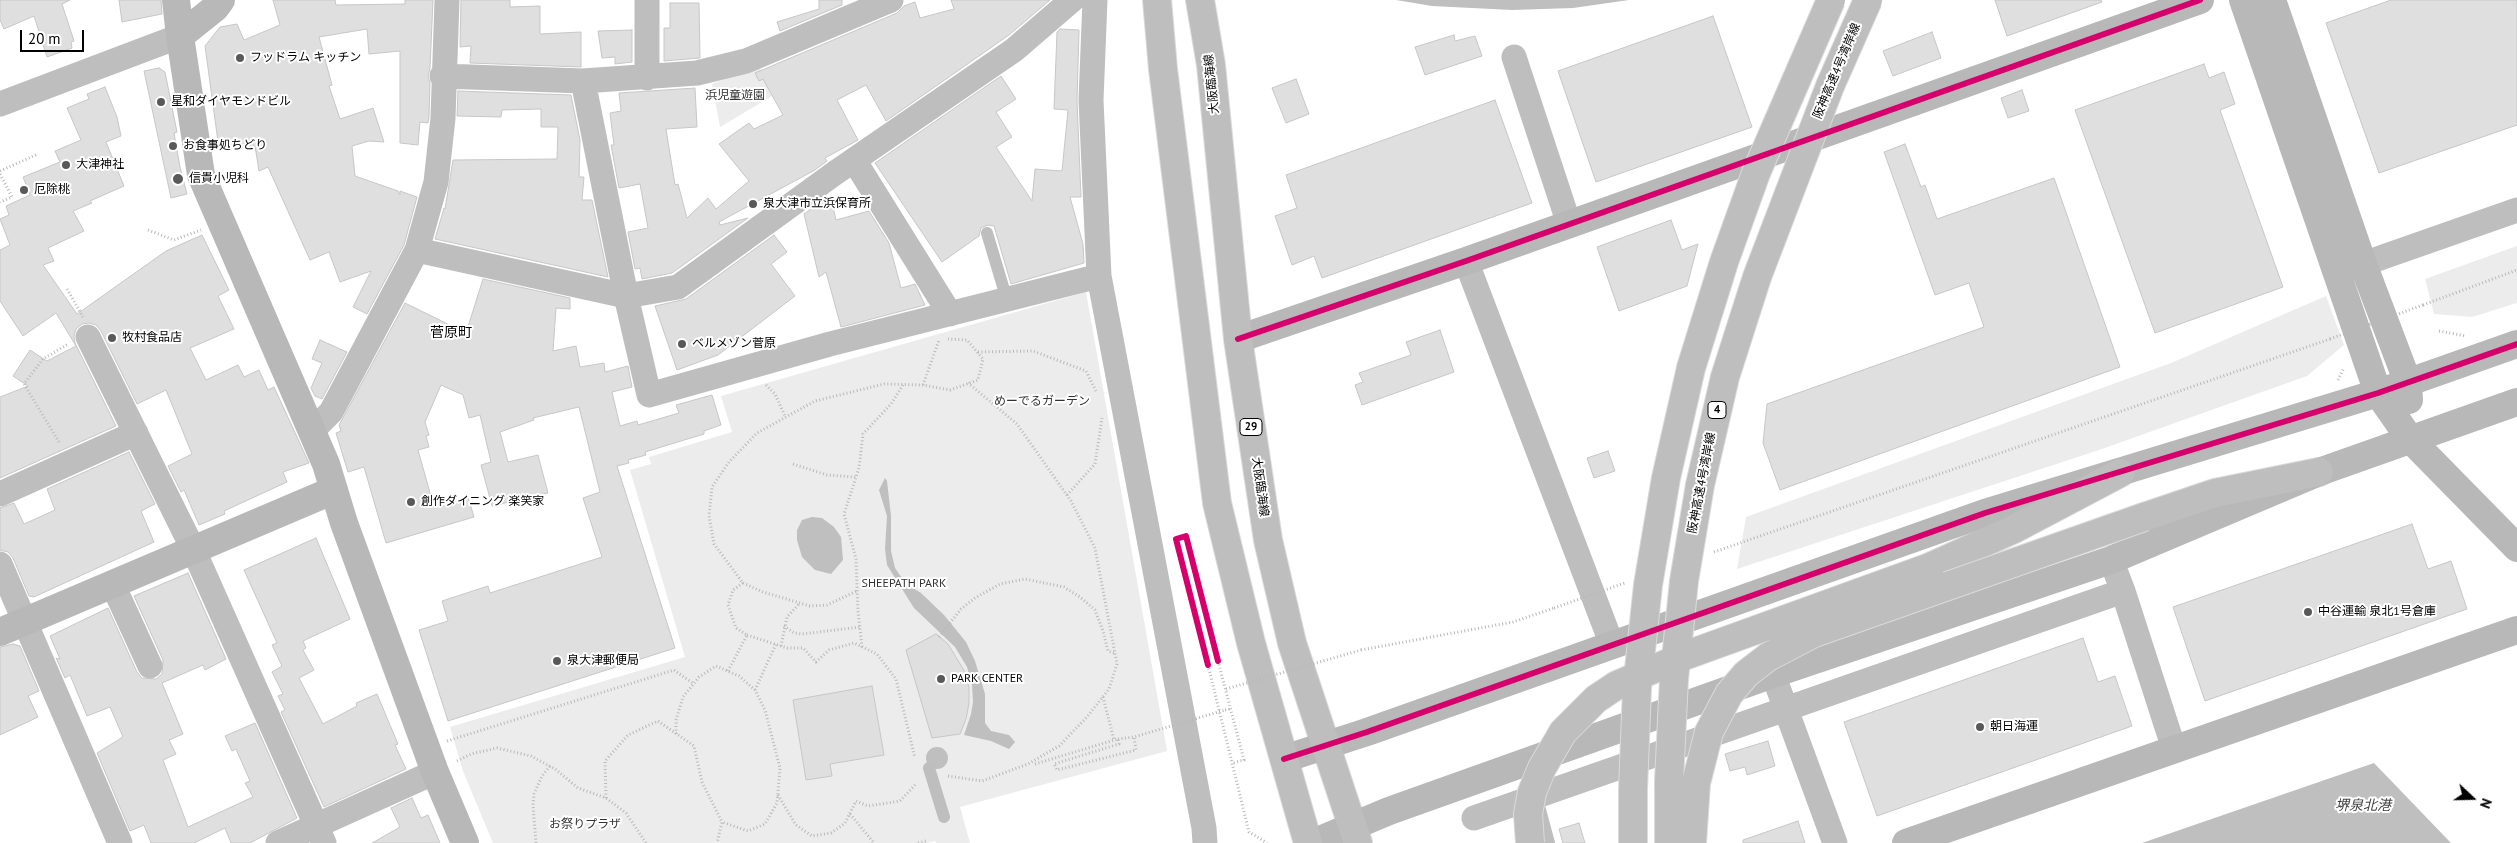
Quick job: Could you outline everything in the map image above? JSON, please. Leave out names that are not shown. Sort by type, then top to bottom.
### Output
[{"type":"main road","points":[[1157,0],[1162,69],[1217,503],[1251,643],[1308,843]]},
{"type":"main road","name":"大阪臨海線","points":[[1200,0],[1210,65],[1238,339],[1268,540],[1292,643],[1324,745],[1355,834]]},
{"type":"main road","points":[[1633,843],[1637,688],[1648,585],[1666,478],[1691,368],[1724,262],[1756,173],[1831,0]]},
{"type":"main road","name":"阪神高速4号湾岸線","points":[[1669,843],[1669,781],[1674,679],[1684,581],[1700,485],[1725,377],[1757,277],[1792,182],[1868,0]]},
{"type":"main road","points":[[1692,843],[1696,783],[1709,732],[1729,694],[1746,674],[1768,658],[1814,632],[2144,516],[2215,493],[2319,472]]},
{"type":"main road","points":[[1530,843],[1528,814],[1532,792],[1542,768],[1563,732],[1596,698],[1618,685],[1684,656],[1930,567],[2014,529],[2120,473]]},
{"type":"street","points":[[176,0],[201,174],[312,432],[445,767],[465,843]]},
{"type":"street","points":[[0,104],[180,36],[215,8],[221,0]]},
{"type":"street","points":[[312,432],[331,412],[417,250],[436,182],[443,118],[442,76],[446,0]]},
{"type":"street","points":[[647,0],[647,78]]},
{"type":"street","points":[[442,76],[583,81],[697,73],[746,61],[891,0]]},
{"type":"street","points":[[417,250],[626,296],[678,287],[854,160],[1014,50],[1072,0]]},
{"type":"street","points":[[1095,0],[1092,100],[1099,276],[1204,828],[1205,843]]},
{"type":"street","points":[[1238,339],[1466,261],[2200,0]]},
{"type":"street","points":[[2243,0],[2378,392],[2410,439],[2517,548]]},
{"type":"street","points":[[2272,0],[2363,264],[2408,383],[2410,439]]},
{"type":"street","points":[[1514,57],[1569,224]]},
{"type":"street","points":[[583,81],[626,296],[649,395],[830,344],[1099,276]]},
{"type":"street","points":[[854,160],[950,314]]},
{"type":"street","points":[[2363,264],[2517,210]]},
{"type":"street","points":[[1466,261],[1612,645]]},
{"type":"street","points":[[82,334],[136,433],[194,551],[320,834]]},
{"type":"street","points":[[1284,759],[1985,513],[2408,383],[2517,344]]},
{"type":"street","points":[[1312,843],[1355,834],[1526,762],[1773,674],[2111,560],[2319,472],[2517,402]]},
{"type":"street","points":[[0,494],[136,433]]},
{"type":"street","points":[[12,627],[334,490]]},
{"type":"street","points":[[2111,560],[2124,592],[2174,749]]},
{"type":"street","points":[[0,564],[12,627],[120,843]]},
{"type":"street","points":[[112,585],[150,666]]},
{"type":"street","points":[[1474,818],[2124,592]]},
{"type":"street","points":[[1906,843],[2517,630]]},
{"type":"street","points":[[1773,674],[1835,843]]},
{"type":"street","points":[[278,843],[320,834],[445,767]]},
{"type":"lane","points":[[987,233],[1007,300]]},
{"type":"lane","points":[[1526,762],[1550,843]]},
{"type":"lane","points":[[929,768],[944,817]]},
{"type":"path","points":[[0,202],[12,197],[0,172],[38,154]]},
{"type":"path","points":[[148,230],[174,240],[208,227]]},
{"type":"path","points":[[1708,554],[2330,339],[2517,270]]},
{"type":"path","points":[[67,289],[82,334],[42,359],[24,384],[70,461]]},
{"type":"path","points":[[2439,331],[2465,336],[2474,333]]},
{"type":"path","points":[[857,592],[827,605],[810,606],[763,592],[743,583],[714,544],[708,516],[712,487],[730,462],[757,433],[815,401],[884,384],[923,385],[950,390],[978,380],[983,359],[967,340],[939,338],[923,385]]},
{"type":"path","points":[[977,352],[1033,351],[1086,371],[1098,394]]},
{"type":"path","points":[[750,368],[775,394],[785,416]]},
{"type":"path","points":[[862,647],[856,559],[844,514],[856,477],[863,434],[890,404],[904,384]]},
{"type":"path","points":[[915,758],[943,775],[982,781],[1028,764],[1059,746],[1108,689],[1117,664],[1096,548],[1067,495],[1017,424],[968,384]]},
{"type":"path","points":[[1067,495],[1095,464],[1102,417],[1101,409]]},
{"type":"path","points":[[792,464],[827,475],[856,477]]},
{"type":"path","points":[[940,635],[961,609],[989,588],[1026,579],[1064,587],[1080,597],[1095,610],[1104,631],[1108,651],[1114,654]]},
{"type":"path","points":[[1226,689],[1361,650],[1513,622],[1633,580]]},
{"type":"path","points":[[743,583],[733,590],[728,605],[736,628],[747,635],[781,646],[803,648],[816,662],[829,650],[854,643],[878,654],[896,679],[916,766]]},
{"type":"path","points":[[781,646],[787,617],[800,602]]},
{"type":"path","points":[[784,626],[794,633],[802,634],[860,626]]},
{"type":"path","points":[[728,671],[747,635]]},
{"type":"path","points":[[755,690],[776,644]]},
{"type":"path","points":[[1218,661],[1244,760],[1232,763]]},
{"type":"path","points":[[1208,665],[1249,832],[1267,843]]},
{"type":"path","points":[[676,734],[676,720],[683,696],[699,677],[716,666],[739,676],[755,690],[765,710],[780,768],[777,803],[765,824],[748,831],[722,822]]},
{"type":"path","points":[[447,741],[674,670],[694,684]]},
{"type":"path","points":[[970,676],[978,673]]},
{"type":"path","points":[[1103,696],[1116,740],[1119,744],[1054,764],[1057,770],[1136,750],[1134,737]]},
{"type":"path","points":[[1028,764],[1035,764],[1116,740],[1134,737],[1230,708]]},
{"type":"path","points":[[606,798],[605,760],[628,734],[658,721],[694,746],[702,782],[722,822],[717,843]]},
{"type":"path","points":[[445,767],[472,754],[497,748],[531,756],[550,766],[578,788],[606,798],[626,813],[646,843]]},
{"type":"path","points":[[536,843],[534,794],[542,776],[550,766]]},
{"type":"path","points":[[778,795],[796,825],[812,836],[831,833],[845,823],[856,801],[868,806],[900,801],[917,782]]},
{"type":"path","points":[[850,814],[863,827],[874,843]]},
{"type":"path","points":[[918,843],[926,841]]},
{"type":"green space","name":"浜児童遊園","points":[[759,65],[772,96],[720,127],[712,84]]},
{"type":"green space","points":[[2517,246],[2517,303],[2472,317],[2434,314],[2425,279]]},
{"type":"green space","name":"SHEEPATH PARK","points":[[1086,292],[1167,751],[960,807],[970,843],[936,843],[935,841],[927,843],[493,843],[463,771],[450,727],[685,657],[630,470],[651,464],[649,457],[732,432],[721,396]]},
{"type":"green space","points":[[2326,296],[2344,345],[2307,376],[2099,450],[1737,569],[1746,517],[2171,363]]},
{"type":"water","points":[[1396,0],[1629,0],[1573,8],[1512,10],[1432,6]]},
{"type":"water","points":[[885,478],[887,481],[891,516],[891,551],[895,568],[906,584],[921,593],[944,615],[966,642],[975,661],[985,694],[985,723],[991,731],[1009,735],[1015,742],[1009,749],[991,741],[964,735],[973,702],[972,685],[967,667],[955,647],[914,608],[887,565],[885,549],[887,516],[879,490]]},
{"type":"water","points":[[812,517],[822,518],[834,527],[841,537],[843,560],[831,574],[815,570],[802,557],[797,540],[797,530],[802,520]]},
{"type":"water","points":[[933,747],[941,747],[948,754],[948,762],[941,769],[933,769],[926,762],[926,754]]},
{"type":"water","name":"堺泉北港","points":[[2374,763],[2451,843],[2142,843]]},
{"type":"building","points":[[0,0],[70,0],[62,4],[74,41],[71,42],[72,48],[47,57],[34,16],[4,29],[0,20]]},
{"type":"building","points":[[119,0],[161,0],[162,14],[122,22]]},
{"type":"building","points":[[273,0],[335,0],[336,5],[405,4],[405,0],[433,0],[428,76],[430,83],[429,117],[428,123],[420,122],[418,145],[400,143],[400,51],[369,54],[367,29],[319,37],[332,85],[329,86],[340,119],[373,108],[384,142],[369,141],[352,146],[355,176],[398,191],[400,195],[400,191],[417,197],[404,245],[367,314],[353,307],[371,271],[340,282],[329,252],[310,260],[268,167],[259,171],[255,146],[219,149],[205,46],[220,27],[237,24],[244,40],[280,25]]},
{"type":"building","points":[[461,0],[510,0],[510,7],[540,6],[540,34],[581,32],[581,67],[470,63],[471,46],[460,47]]},
{"type":"building","points":[[819,0],[842,0],[842,5],[780,31],[777,22],[819,9]]},
{"type":"building","points":[[951,0],[1050,0],[1009,35],[886,121],[866,85],[837,100],[858,140],[825,158],[827,161],[815,170],[719,222],[720,225],[748,218],[672,273],[642,279],[640,268],[635,269],[628,232],[648,228],[640,184],[619,188],[611,145],[614,145],[610,113],[621,111],[619,93],[695,88],[697,127],[666,129],[675,185],[678,184],[687,218],[708,198],[716,209],[749,181],[719,144],[749,123],[754,129],[783,115],[763,79],[759,81],[755,73],[897,13],[904,6],[915,2],[920,18],[954,9]]},
{"type":"building","points":[[1995,0],[2101,0],[2102,2],[2007,36]]},
{"type":"building","points":[[2391,0],[2517,0],[2517,125],[2379,173],[2326,23]]},
{"type":"building","points":[[670,3],[699,3],[700,58],[664,61],[664,28],[670,28]]},
{"type":"building","points":[[1713,16],[1752,127],[1596,182],[1558,71]]},
{"type":"building","points":[[1060,29],[1079,30],[1077,101],[1081,197],[1070,197],[1083,244],[1084,263],[1011,284],[994,226],[988,225],[981,228],[979,236],[942,262],[875,163],[1001,76],[1016,99],[996,112],[1012,137],[996,147],[1032,201],[1035,169],[1062,171],[1068,110],[1054,109],[1057,32]]},
{"type":"building","points":[[632,30],[632,62],[615,64],[615,57],[602,58],[598,31]]},
{"type":"building","points":[[1932,32],[1941,58],[1893,76],[1883,51]]},
{"type":"building","points":[[1454,35],[1455,41],[1475,36],[1482,56],[1425,75],[1415,47]]},
{"type":"building","points":[[2204,64],[2209,78],[2224,72],[2235,104],[2220,110],[2283,287],[2155,333],[2075,110]]},
{"type":"building","points":[[159,68],[165,72],[177,132],[174,133],[180,167],[187,194],[171,198],[144,71]]},
{"type":"building","points":[[1296,79],[1309,114],[1286,123],[1272,88]]},
{"type":"building","points":[[105,87],[117,117],[121,136],[106,142],[124,186],[73,211],[84,231],[48,248],[54,261],[43,265],[77,314],[166,251],[202,235],[229,290],[218,296],[234,329],[190,348],[206,380],[238,365],[244,377],[259,370],[268,390],[274,387],[309,463],[283,472],[287,482],[224,511],[225,514],[199,525],[184,490],[181,492],[168,466],[192,454],[166,390],[137,404],[101,331],[96,325],[89,323],[82,324],[76,329],[75,343],[116,426],[0,478],[0,397],[28,386],[13,376],[30,350],[47,361],[76,346],[56,313],[23,336],[0,301],[0,250],[10,245],[0,219],[9,215],[6,206],[30,195],[23,177],[60,162],[55,151],[81,140],[67,108],[89,99],[87,94]]},
{"type":"building","points":[[2022,90],[2029,111],[2008,118],[2001,98]]},
{"type":"building","points":[[458,91],[571,95],[580,140],[579,177],[584,177],[582,200],[592,200],[608,277],[435,239],[445,209],[453,160],[557,159],[558,127],[541,127],[541,109],[502,110],[501,117],[457,116]]},
{"type":"building","points":[[1495,100],[1532,203],[1322,278],[1314,256],[1292,265],[1275,216],[1297,208],[1286,175]]},
{"type":"building","points":[[1905,144],[1921,187],[1925,185],[1937,219],[2054,178],[2120,367],[1780,490],[1763,443],[1767,404],[1984,327],[1969,283],[1935,295],[1884,152]]},
{"type":"building","points":[[831,198],[836,220],[869,211],[889,243],[901,288],[915,284],[925,305],[841,327],[826,272],[819,277],[804,214],[823,200]]},
{"type":"building","points":[[1671,220],[1682,250],[1698,244],[1687,286],[1619,311],[1597,247]]},
{"type":"building","points":[[774,235],[787,252],[771,264],[795,296],[718,355],[677,370],[655,306],[686,299]]},
{"type":"building","points":[[483,279],[570,298],[570,309],[556,308],[553,351],[576,346],[580,367],[604,363],[605,372],[628,366],[632,387],[612,392],[620,426],[637,421],[638,425],[679,413],[676,405],[712,395],[721,425],[704,431],[704,434],[645,452],[646,455],[628,460],[629,463],[617,466],[675,648],[448,721],[419,630],[448,621],[442,601],[488,586],[490,593],[602,557],[583,498],[600,492],[579,407],[533,418],[534,420],[500,432],[508,462],[538,455],[548,493],[492,506],[481,465],[491,462],[480,415],[469,418],[463,395],[441,385],[425,422],[429,435],[426,436],[429,447],[418,450],[434,507],[468,497],[474,517],[386,543],[364,467],[348,472],[336,433],[341,431],[339,425],[405,303],[466,333]]},
{"type":"building","points":[[1440,330],[1454,372],[1362,405],[1355,385],[1363,382],[1359,373],[1411,355],[1406,342]]},
{"type":"building","points":[[320,340],[347,352],[322,399],[315,396],[311,388],[322,363],[312,359]]},
{"type":"building","points":[[1608,451],[1615,471],[1594,478],[1587,458]]},
{"type":"building","points":[[129,452],[155,504],[141,511],[154,542],[34,597],[29,596],[13,558],[8,552],[0,550],[0,508],[14,503],[24,524],[55,510],[47,489]]},
{"type":"building","name":"中谷運輸 泉北1号倉庫","points":[[2412,524],[2428,569],[2451,561],[2467,609],[2205,701],[2173,607]]},
{"type":"building","points":[[316,538],[350,619],[303,641],[306,648],[303,650],[314,670],[299,678],[323,724],[357,706],[356,703],[377,694],[398,744],[395,745],[406,769],[324,807],[281,712],[285,710],[278,696],[283,694],[272,672],[282,666],[272,645],[277,643],[244,570]]},
{"type":"building","points":[[188,573],[226,659],[205,670],[203,665],[162,683],[183,734],[169,740],[176,754],[163,760],[188,827],[253,797],[245,783],[250,781],[236,749],[232,751],[225,736],[255,723],[297,818],[250,843],[231,843],[225,828],[194,843],[151,843],[144,825],[130,831],[97,753],[123,737],[110,707],[87,716],[70,675],[65,678],[56,658],[60,659],[50,636],[108,608],[137,672],[142,678],[156,679],[162,674],[163,660],[134,596]]},
{"type":"building","name":"PARK CENTER","points":[[936,634],[948,644],[965,672],[969,687],[969,703],[966,719],[960,734],[932,738],[906,650]]},
{"type":"building","name":"朝日海運","points":[[2083,638],[2098,682],[2115,676],[2132,726],[1877,816],[1844,722]]},
{"type":"building","points":[[13,644],[20,646],[39,691],[28,696],[38,717],[0,735],[0,647]]},
{"type":"building","points":[[872,686],[884,755],[830,764],[832,776],[806,780],[793,700]]},
{"type":"building","points":[[1768,741],[1775,766],[1747,775],[1745,767],[1730,771],[1725,754]]},
{"type":"building","points":[[412,798],[421,818],[428,815],[440,843],[372,843],[400,827],[391,808]]},
{"type":"building","points":[[1798,821],[1805,843],[1743,843],[1743,840]]},
{"type":"building","points":[[1579,823],[1585,843],[1563,843],[1559,829]]},
{"type":"cycle path","points":[[1238,339],[1466,261],[2200,0]]},
{"type":"cycle path","points":[[1284,759],[1367,732],[1985,513],[2378,393],[2517,344]]},
{"type":"cycle path","points":[[1208,665],[1176,539],[1186,536],[1218,661]]},
{"type":"place","name":"フッドラム キッチン","points":[[240,58]]},
{"type":"place","name":"星和ダイヤモンドビル","points":[[161,102]]},
{"type":"place","name":"お食事処ちどり","points":[[173,146]]},
{"type":"place","name":"大津神社","points":[[66,165]]},
{"type":"place","name":"信貴小児科","points":[[178,179]]},
{"type":"place","name":"厄除桃","points":[[24,190]]},
{"type":"place","name":"泉大津市立浜保育所","points":[[753,204]]},
{"type":"place","name":"牧村食品店","points":[[112,338]]},
{"type":"place","name":"ベルメゾン菅原","points":[[682,344]]},
{"type":"place","name":"創作ダイニング 楽笑家","points":[[411,502]]},
{"type":"place","name":"中谷運輸 泉北1号倉庫","points":[[2308,612]]},
{"type":"place","name":"泉大津郵便局","points":[[557,661]]},
{"type":"place","name":"PARK CENTER","points":[[941,679]]},
{"type":"place","name":"朝日海運","points":[[1980,727]]},
{"type":"district","name":"菅原町","points":[[451,333]]},
{"type":"park label","name":"めーでるガーデン","points":[[1042,402]]},
{"type":"park label","name":"お祭りプラザ","points":[[585,825]]}]
